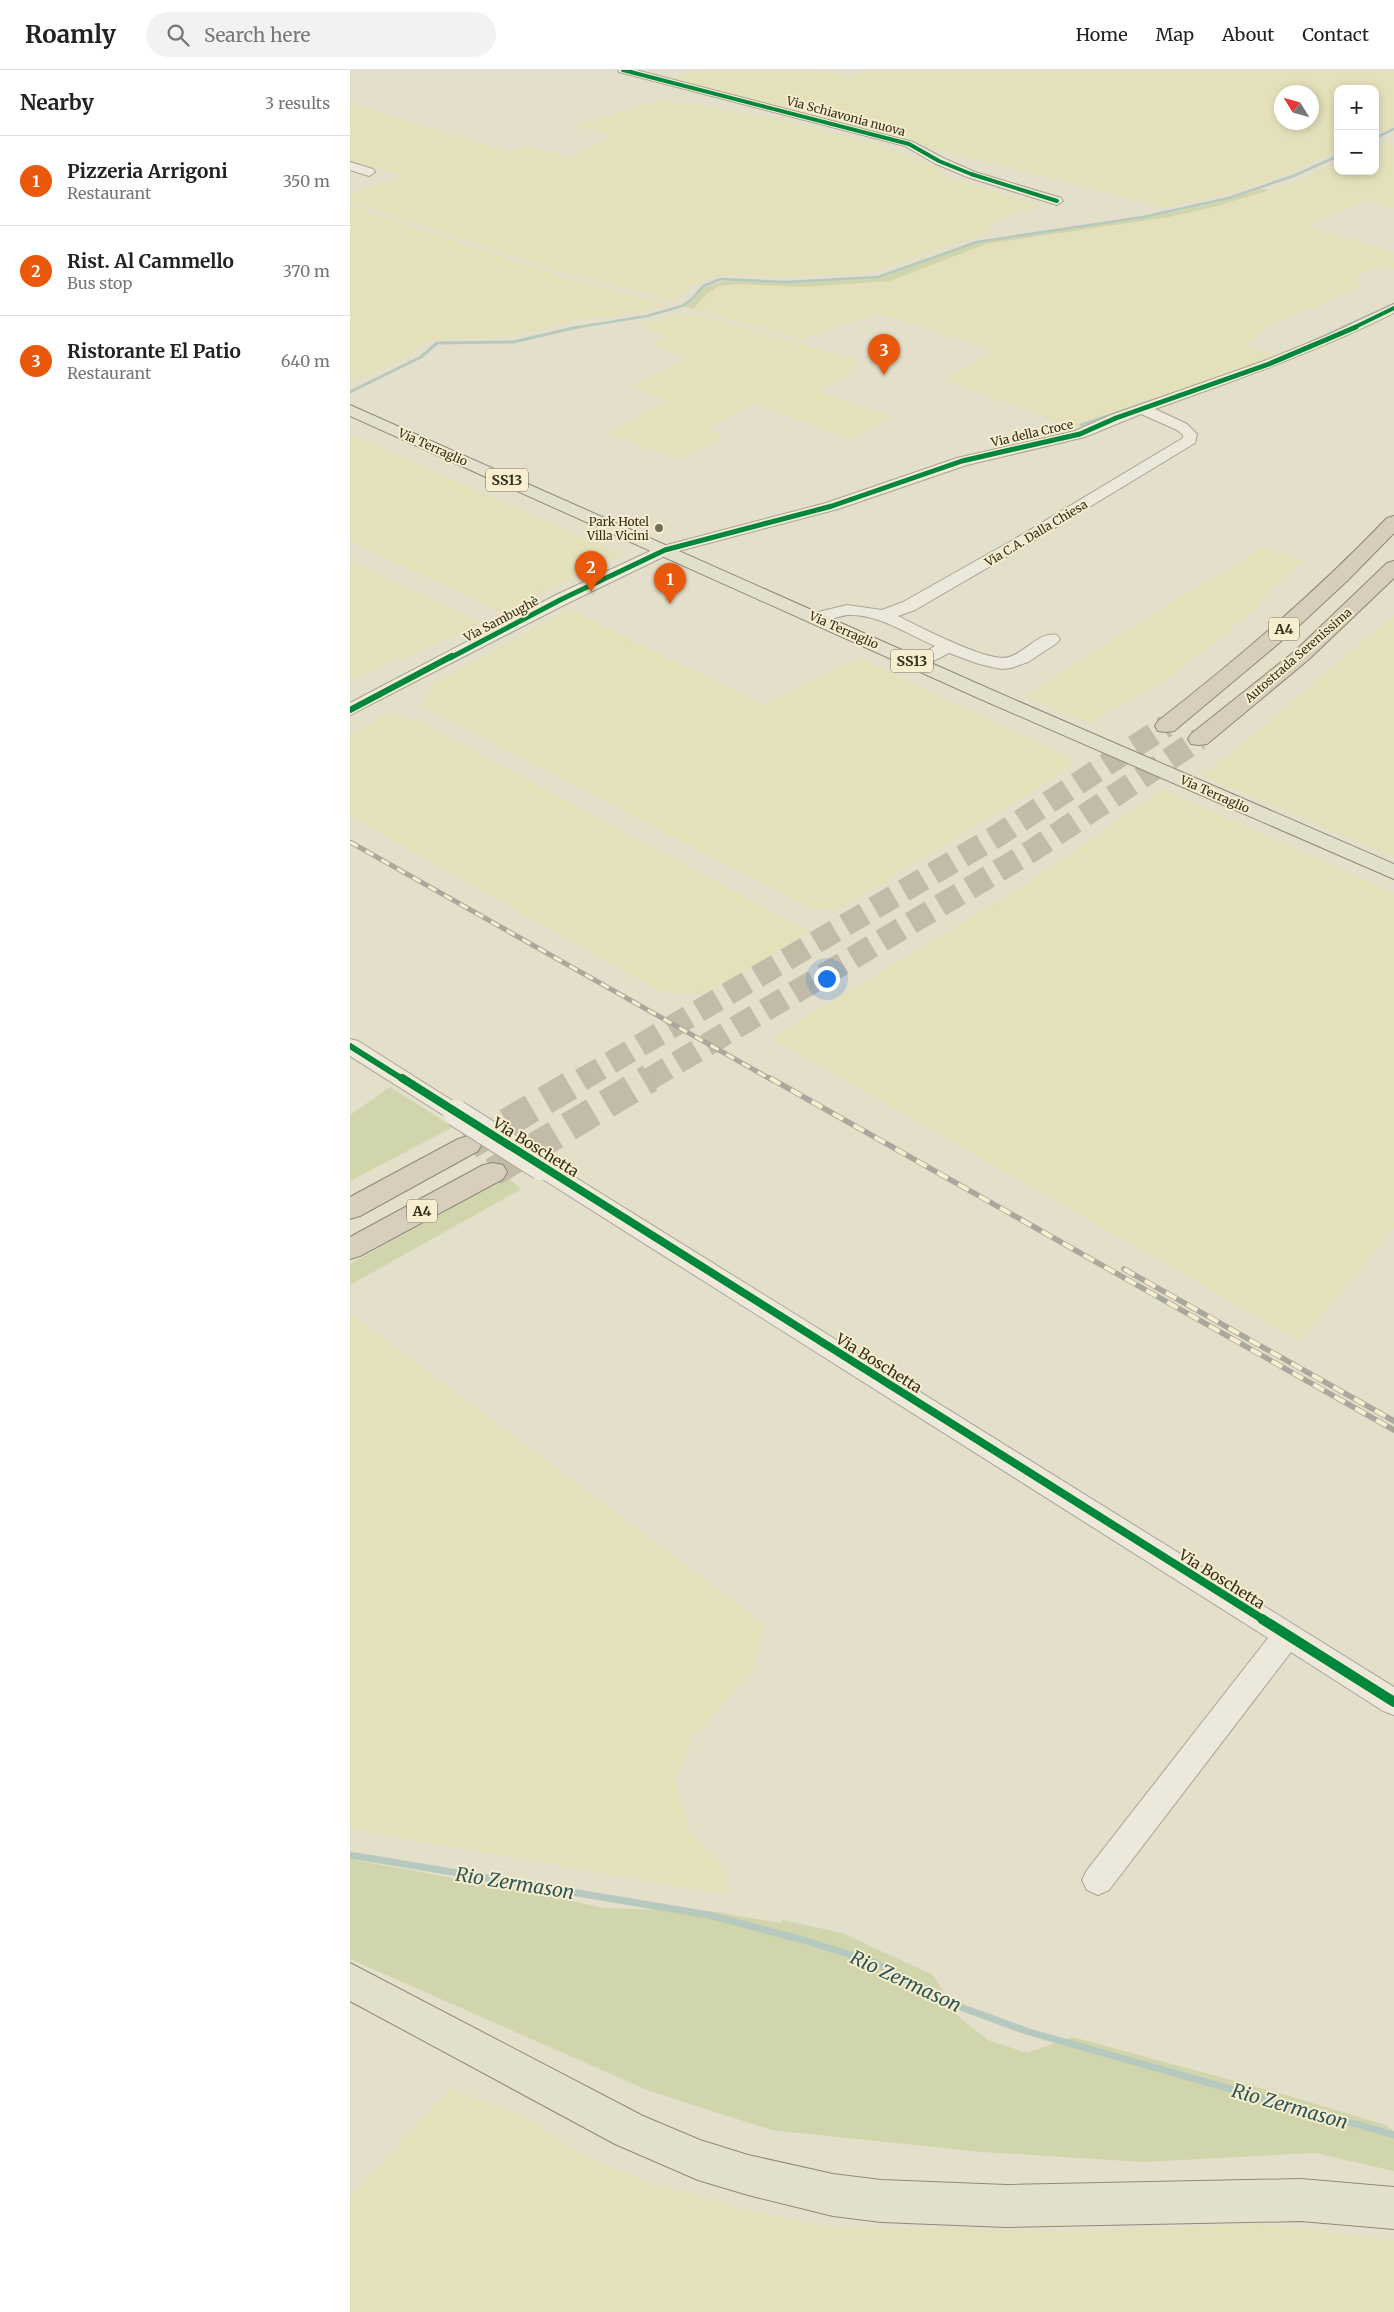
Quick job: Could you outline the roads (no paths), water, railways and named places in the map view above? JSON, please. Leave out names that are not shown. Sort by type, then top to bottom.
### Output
[{"type":"highway","name":"Autostrada Serenissima","points":[[1166,726],[1270,642],[1357,562],[1394,522]]},
{"type":"highway","name":"Autostrada Serenissima","points":[[1199,739],[1301,656],[1394,568]]},
{"type":"highway","name":"A4","points":[[350,1209],[468,1145]]},
{"type":"highway","name":"A4","points":[[350,1249],[493,1172]]},
{"type":"main road","name":"Via Terraglio","points":[[350,410],[918,664],[1394,872]]},
{"type":"main road","points":[[350,1981],[629,2130],[698,2160],[748,2175],[833,2195],[881,2201],[1007,2206],[1301,2200],[1394,2208]]},
{"type":"street","name":"Via Schiavonia nuova","points":[[624,70],[909,144],[925,151],[940,162],[974,176],[1006,188],[1057,201]]},
{"type":"street","points":[[350,166],[369,172]]},
{"type":"street","name":"Via della Croce","points":[[664,550],[832,506],[962,461],[1080,434],[1142,409],[1270,364],[1333,338],[1394,308]]},
{"type":"street","name":"Via C.A. Dalla Chiesa","points":[[816,618],[840,611],[883,615],[909,606],[946,586],[1190,440],[1190,434],[1182,427],[1142,409]]},
{"type":"street","name":"Via Sambughè","points":[[350,710],[562,599],[664,550]]},
{"type":"street","points":[[883,615],[948,646],[991,662],[1010,663],[1050,639]]},
{"type":"street","points":[[918,664],[948,646]]},
{"type":"street","name":"Via Boschetta","points":[[351,1048],[1394,1702]]},
{"type":"street","points":[[1098,1880],[1287,1636]]},
{"type":"waterway","points":[[1379,136],[1394,129]]},
{"type":"waterway","points":[[575,328],[647,316],[682,306],[692,299],[703,286],[721,279],[786,282],[878,277],[977,242],[1143,217],[1229,198],[1293,176],[1334,158]]},
{"type":"waterway","points":[[1341,328],[1394,304]]},
{"type":"waterway","points":[[1302,346],[1344,327]]},
{"type":"waterway","points":[[350,392],[421,357],[437,343],[513,342],[575,328]]},
{"type":"waterway","points":[[1081,425],[1175,393]]},
{"type":"waterway","name":"Rio Zermason","points":[[350,1855],[709,1915],[803,1940],[871,1961],[963,2008],[1029,2032],[1394,2135]]},
{"type":"tunnel","points":[[581,1080],[997,836],[1166,726]]},
{"type":"tunnel","points":[[648,1080],[1030,852],[1199,739]]},
{"type":"tunnel","points":[[469,1145],[583,1078]]},
{"type":"tunnel","points":[[493,1172],[650,1078]]},
{"type":"railway","points":[[350,842],[772,1080]]},
{"type":"railway","points":[[770,1078],[1394,1430]]},
{"type":"railway","points":[[1124,1269],[1394,1421]]},
{"type":"place","name":"Ristorante El Patio","points":[[884,375]]},
{"type":"place","name":"Park Hotel Villa Vicini","points":[[659,528]]},
{"type":"place","name":"Rist. Al Cammello","points":[[591,592]]},
{"type":"place","name":"Pizzeria Arrigoni","points":[[670,604]]}]
